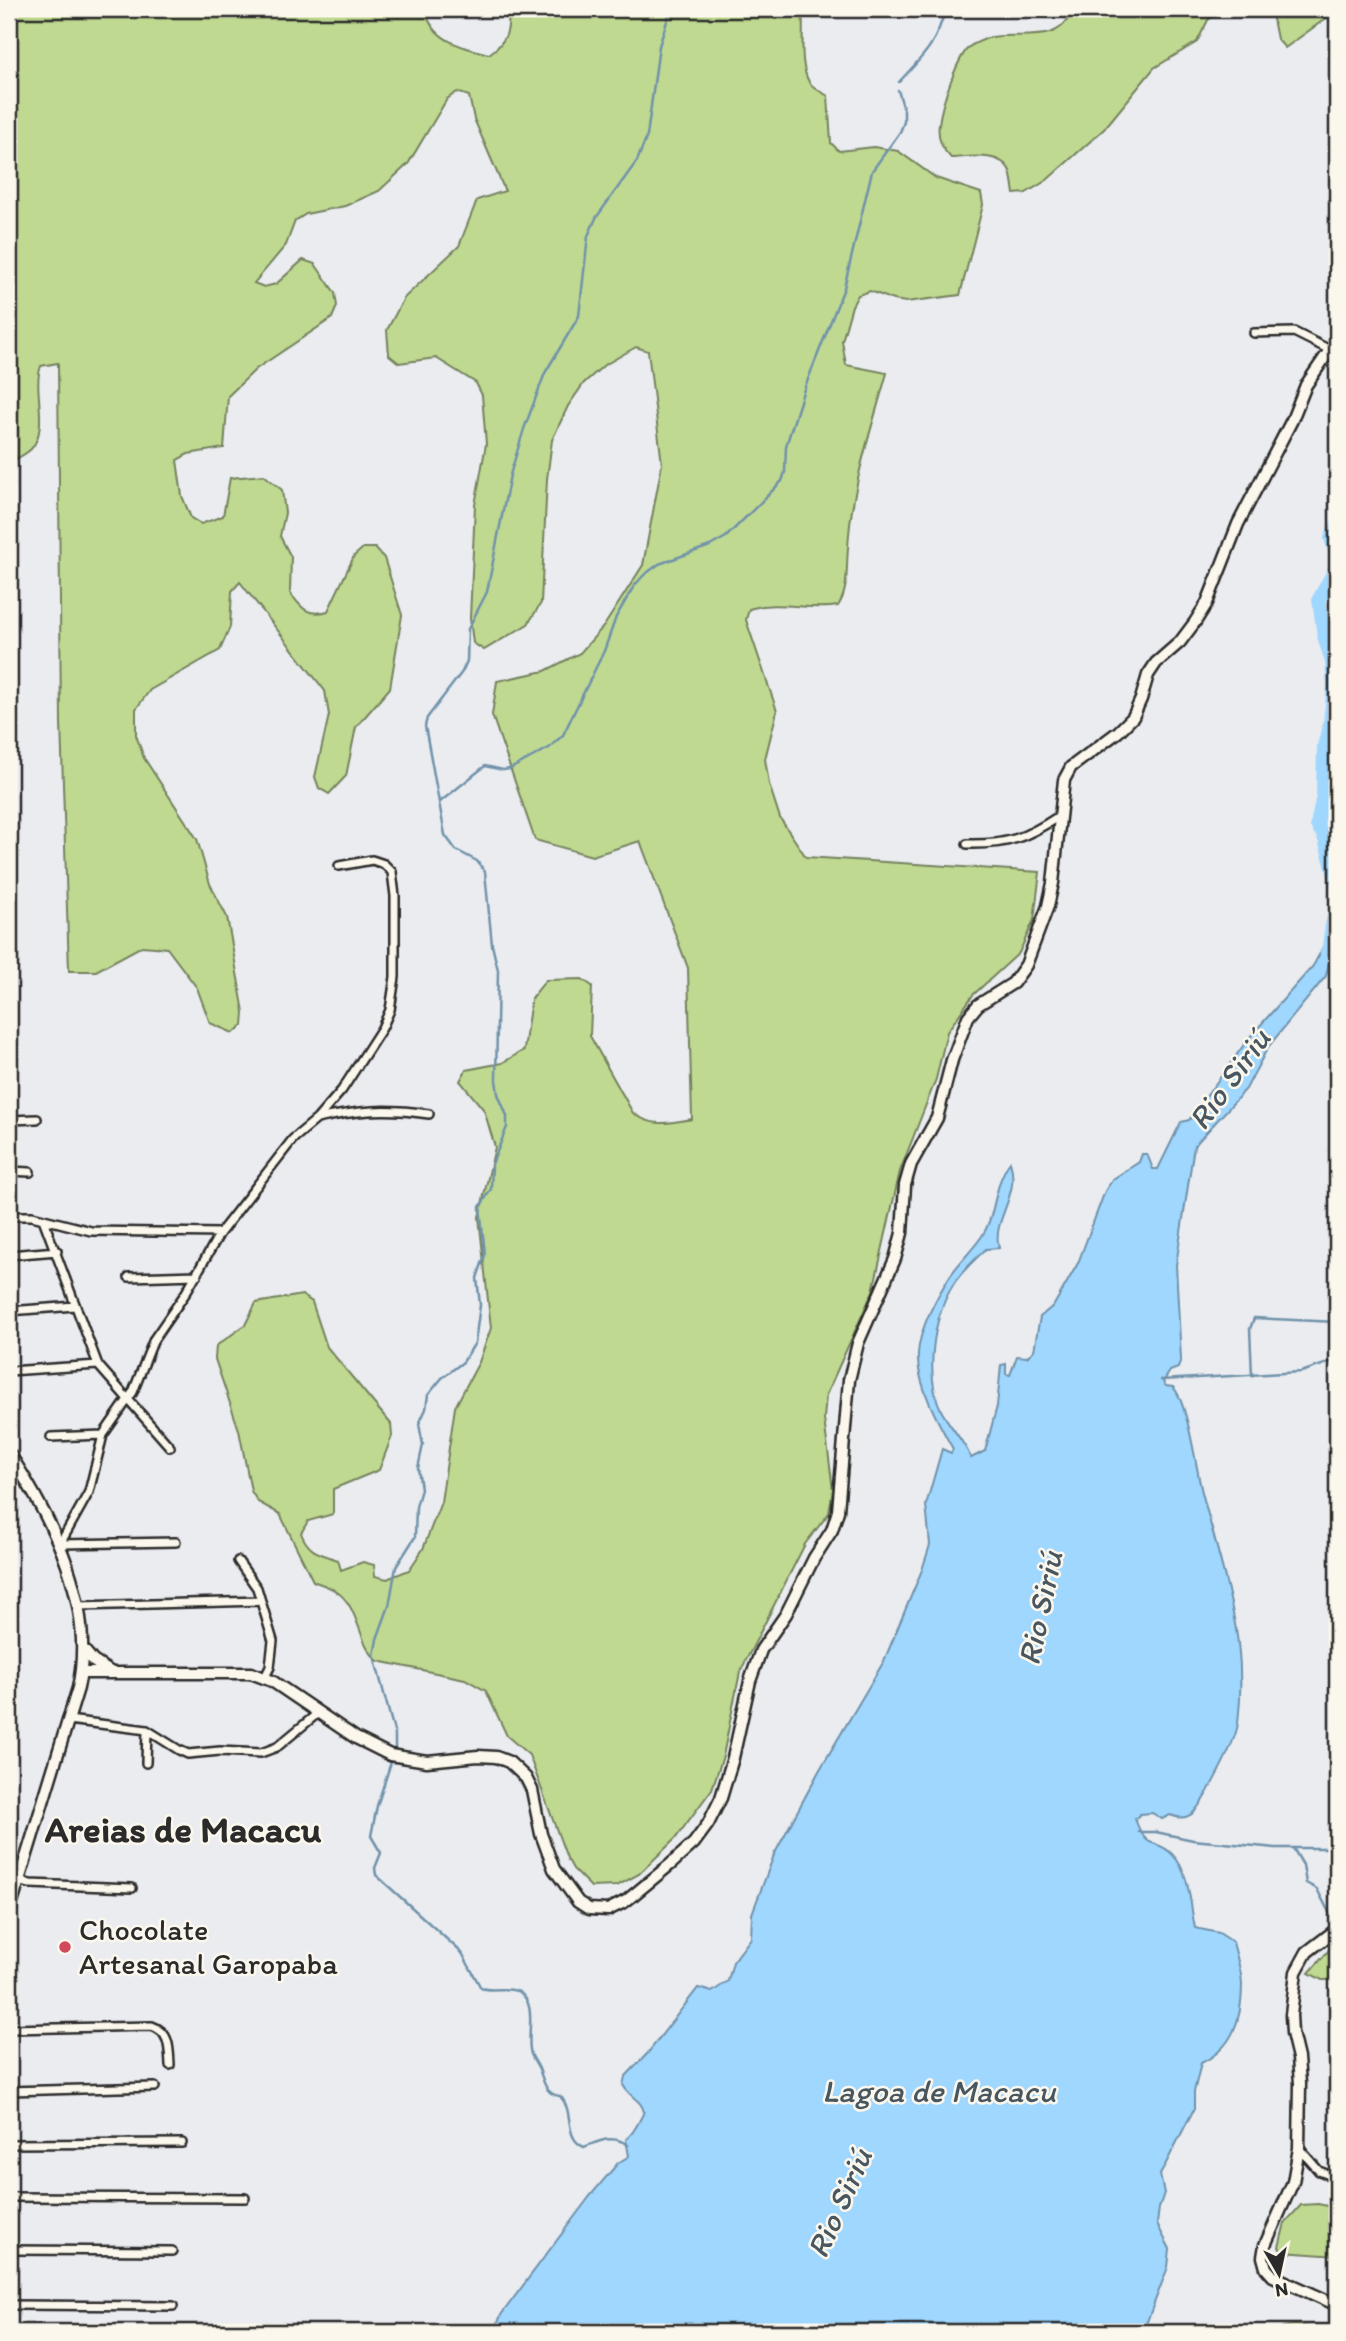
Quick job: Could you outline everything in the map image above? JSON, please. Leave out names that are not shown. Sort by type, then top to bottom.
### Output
[{"type":"street","points":[[81,1673],[243,1672],[265,1677],[365,1743],[390,1755],[427,1761],[496,1757],[509,1762],[527,1778],[541,1834],[554,1869],[578,1902],[589,1909],[608,1910],[626,1901],[694,1843],[708,1824],[721,1798],[750,1681],[761,1650],[786,1614],[814,1558],[832,1530],[838,1511],[849,1380],[858,1343],[895,1259],[902,1233],[905,1185],[911,1164],[937,1118],[952,1060],[968,1017],[978,1005],[1013,983],[1026,965],[1048,906],[1053,883],[1065,780],[1071,766],[1118,732],[1133,717],[1148,675],[1156,663],[1180,642],[1207,603],[1238,524],[1292,420],[1306,385],[1334,347],[1294,332],[1254,332]]},
{"type":"street","points":[[967,844],[1005,843],[1032,834],[1059,816]]},
{"type":"street","points":[[60,1544],[89,1492],[103,1435],[138,1380],[154,1339],[197,1275],[220,1233],[293,1139],[317,1119],[342,1090],[382,1028],[390,1010],[394,996],[395,896],[392,872],[384,864],[372,860],[339,866]]},
{"type":"street","points":[[317,1119],[365,1110],[429,1114]]},
{"type":"street","points":[[9,1120],[37,1119]]},
{"type":"street","points":[[9,1171],[30,1172]]},
{"type":"street","points":[[9,1216],[23,1215],[90,1231],[220,1233]]},
{"type":"street","points":[[43,1219],[98,1365],[170,1447]]},
{"type":"street","points":[[9,1255],[57,1251]]},
{"type":"street","points":[[128,1277],[197,1275]]},
{"type":"street","points":[[9,1311],[75,1306]]},
{"type":"street","points":[[9,1371],[98,1365]]},
{"type":"street","points":[[51,1437],[103,1435]]},
{"type":"street","points":[[9,1453],[38,1500],[60,1544],[78,1606],[83,1650],[81,1673],[68,1720],[9,1913]]},
{"type":"street","points":[[60,1544],[176,1542]]},
{"type":"street","points":[[238,1561],[257,1588],[274,1648],[265,1677]]},
{"type":"street","points":[[78,1606],[261,1601]]},
{"type":"street","points":[[83,1650],[93,1661],[112,1673]]},
{"type":"street","points":[[68,1720],[147,1730],[188,1754],[220,1751],[261,1753],[277,1747],[318,1713]]},
{"type":"street","points":[[146,1763],[147,1730]]},
{"type":"street","points":[[19,1881],[30,1884],[132,1888]]},
{"type":"street","points":[[1337,1929],[1307,1952],[1296,1972],[1291,2015],[1300,2083],[1299,2148],[1293,2182],[1265,2245],[1263,2257],[1266,2268],[1273,2276],[1337,2305]]},
{"type":"street","points":[[9,2029],[152,2026],[164,2032],[167,2038],[170,2065]]},
{"type":"street","points":[[9,2091],[155,2087]]},
{"type":"street","points":[[9,2144],[182,2143]]},
{"type":"street","points":[[1299,2148],[1320,2171],[1337,2178]]},
{"type":"street","points":[[9,2197],[245,2198]]},
{"type":"street","points":[[9,2250],[172,2251]]},
{"type":"street","points":[[9,2305],[173,2306]]},
{"type":"green space","points":[[9,9],[425,9],[434,29],[449,41],[489,54],[500,45],[506,35],[508,9],[802,9],[804,65],[809,82],[828,96],[831,143],[839,151],[874,147],[898,151],[936,178],[981,193],[983,205],[960,295],[906,302],[870,291],[858,295],[852,306],[842,341],[846,365],[887,373],[857,481],[842,600],[838,606],[827,607],[760,606],[749,609],[746,620],[777,711],[765,759],[769,784],[780,818],[806,857],[1040,872],[1034,920],[1019,953],[973,995],[947,1032],[936,1079],[900,1171],[873,1291],[826,1395],[824,1419],[833,1490],[829,1513],[805,1544],[740,1672],[723,1756],[712,1789],[675,1839],[639,1874],[617,1886],[591,1887],[573,1869],[529,1755],[507,1736],[486,1691],[465,1679],[378,1661],[366,1644],[354,1614],[343,1597],[313,1581],[280,1514],[258,1502],[251,1491],[239,1430],[215,1359],[216,1346],[245,1325],[256,1303],[302,1295],[312,1302],[327,1347],[391,1424],[392,1436],[379,1470],[333,1489],[333,1514],[308,1521],[301,1533],[311,1548],[338,1560],[341,1570],[363,1562],[374,1565],[375,1576],[387,1579],[409,1570],[423,1549],[441,1502],[455,1407],[479,1362],[491,1328],[479,1217],[495,1147],[484,1110],[460,1081],[466,1070],[502,1063],[524,1050],[531,999],[546,980],[582,979],[592,986],[590,1036],[633,1113],[655,1123],[692,1119],[688,968],[640,841],[592,856],[535,840],[492,715],[497,681],[545,671],[580,653],[604,626],[643,565],[662,464],[648,351],[636,347],[603,366],[584,383],[568,406],[552,440],[547,479],[541,603],[528,624],[484,650],[473,643],[470,618],[475,505],[486,444],[482,395],[476,383],[436,358],[399,363],[389,355],[387,330],[404,298],[459,246],[477,200],[505,191],[474,119],[469,96],[457,92],[447,99],[408,164],[379,191],[345,206],[306,214],[295,221],[286,245],[254,283],[264,287],[276,284],[303,260],[315,264],[335,293],[337,306],[332,318],[256,369],[228,396],[224,448],[188,454],[177,460],[182,496],[191,518],[201,524],[223,516],[230,478],[264,475],[282,490],[285,513],[280,536],[291,557],[290,593],[310,612],[328,611],[354,556],[363,548],[375,548],[384,558],[402,615],[390,688],[356,727],[346,776],[329,794],[319,788],[315,777],[329,715],[325,691],[240,582],[232,591],[230,627],[220,650],[150,690],[136,709],[136,735],[144,758],[197,839],[210,884],[227,917],[244,1012],[243,1025],[233,1033],[210,1023],[197,988],[167,948],[142,946],[96,971],[69,971],[61,722],[58,363],[41,366],[37,440],[31,449],[12,461],[14,485],[9,494]]},
{"type":"green space","points":[[1072,9],[1222,9],[1208,20],[1197,42],[1154,68],[1104,129],[1047,180],[1026,193],[1014,194],[1010,171],[1000,160],[975,156],[951,158],[945,151],[939,129],[947,93],[961,58],[972,45],[992,37],[1050,33],[1067,21]]},
{"type":"green space","points":[[1271,9],[1330,9],[1325,19],[1285,48],[1277,39]]},
{"type":"green space","points":[[1337,1941],[1337,1980],[1322,1980],[1309,1973]]},
{"type":"green space","points":[[1318,2204],[1337,2208],[1337,2256],[1282,2252],[1279,2247],[1285,2223],[1301,2205]]},
{"type":"green space","points":[[1295,2325],[1337,2331],[1337,2332],[1273,2332]]},
{"type":"water","name":"Lagoa de Macacu","points":[[1330,935],[1332,950],[1326,976],[1268,1047],[1246,1089],[1194,1146],[1176,1265],[1181,1359],[1178,1368],[1170,1371],[1163,1382],[1166,1386],[1173,1387],[1183,1406],[1231,1604],[1239,1653],[1239,1713],[1229,1749],[1210,1788],[1192,1814],[1183,1818],[1170,1815],[1162,1819],[1152,1813],[1140,1814],[1135,1819],[1148,1841],[1167,1849],[1179,1862],[1186,1880],[1195,1928],[1219,1933],[1233,1942],[1242,1985],[1240,2009],[1234,2031],[1221,2049],[1201,2063],[1194,2092],[1194,2109],[1160,2175],[1164,2193],[1157,2224],[1170,2249],[1168,2267],[1143,2332],[494,2332],[501,2315],[590,2196],[618,2163],[629,2156],[626,2139],[634,2131],[644,2112],[623,2085],[625,2077],[647,2054],[698,1988],[712,1992],[728,1981],[733,1962],[751,1938],[752,1914],[774,1855],[819,1771],[884,1661],[930,1545],[926,1505],[942,1449],[951,1453],[953,1449],[941,1428],[921,1377],[918,1353],[922,1334],[933,1305],[948,1279],[987,1227],[1001,1180],[1010,1162],[1012,1186],[999,1228],[999,1248],[986,1249],[953,1285],[940,1314],[933,1348],[936,1398],[971,1458],[985,1451],[997,1406],[1001,1365],[1006,1364],[1006,1374],[1010,1375],[1017,1356],[1027,1357],[1034,1350],[1040,1317],[1054,1305],[1078,1263],[1105,1191],[1113,1179],[1139,1162],[1142,1154],[1147,1154],[1153,1169],[1158,1169],[1181,1122],[1189,1120],[1249,1038],[1313,966]]},
{"type":"waterway","points":[[395,1749],[395,1735],[374,1656],[377,1639],[389,1606],[396,1567],[415,1537],[416,1507],[421,1489],[418,1468],[423,1445],[419,1424],[426,1409],[428,1395],[442,1378],[463,1362],[475,1343],[480,1305],[477,1278],[485,1255],[480,1207],[491,1189],[492,1164],[507,1127],[507,1116],[498,1094],[496,1080],[498,970],[492,945],[485,872],[477,861],[456,850],[445,835],[425,726],[427,718],[462,672],[467,661],[468,629],[487,592],[510,475],[524,429],[545,373],[579,316],[588,236],[596,218],[637,161],[647,136],[659,46],[671,9]]},
{"type":"waterway","points":[[899,82],[933,41],[945,9]]},
{"type":"waterway","points":[[440,802],[485,766],[510,769],[549,748],[563,735],[604,651],[616,617],[634,586],[659,564],[710,546],[726,537],[782,481],[786,446],[803,392],[844,288],[872,171],[900,132],[904,122],[904,110],[898,90]]},
{"type":"waterway","name":"Rio Siriú","points":[[1337,526],[1331,538],[1337,556]]},
{"type":"waterway","name":"Rio Siriú","points":[[1337,566],[1319,599],[1324,636],[1332,662],[1334,686],[1324,747],[1323,796],[1317,825],[1324,836],[1337,881]]},
{"type":"waterway","name":"Rio Siriú","points":[[1327,954],[1337,910]]},
{"type":"waterway","points":[[1252,1376],[1250,1329],[1254,1318],[1337,1322]]},
{"type":"waterway","points":[[1161,1380],[1301,1372],[1337,1360]]},
{"type":"waterway","points":[[391,1762],[371,1836],[381,1853],[375,1868],[376,1875],[462,1953],[481,1988],[515,1990],[525,1998],[530,2013],[531,2054],[548,2090],[560,2096],[564,2102],[573,2137],[578,2143],[584,2147],[612,2139],[628,2145]]},
{"type":"waterway","points":[[1139,1832],[1276,1848],[1337,1848]]},
{"type":"waterway","points":[[1293,1848],[1303,1865],[1306,1883],[1317,1889],[1334,1922]]},
{"type":"place","name":"Chocolate Artesanal Garopaba","points":[[65,1947]]},
{"type":"district","name":"Areias de Macacu","points":[[183,1829]]}]
